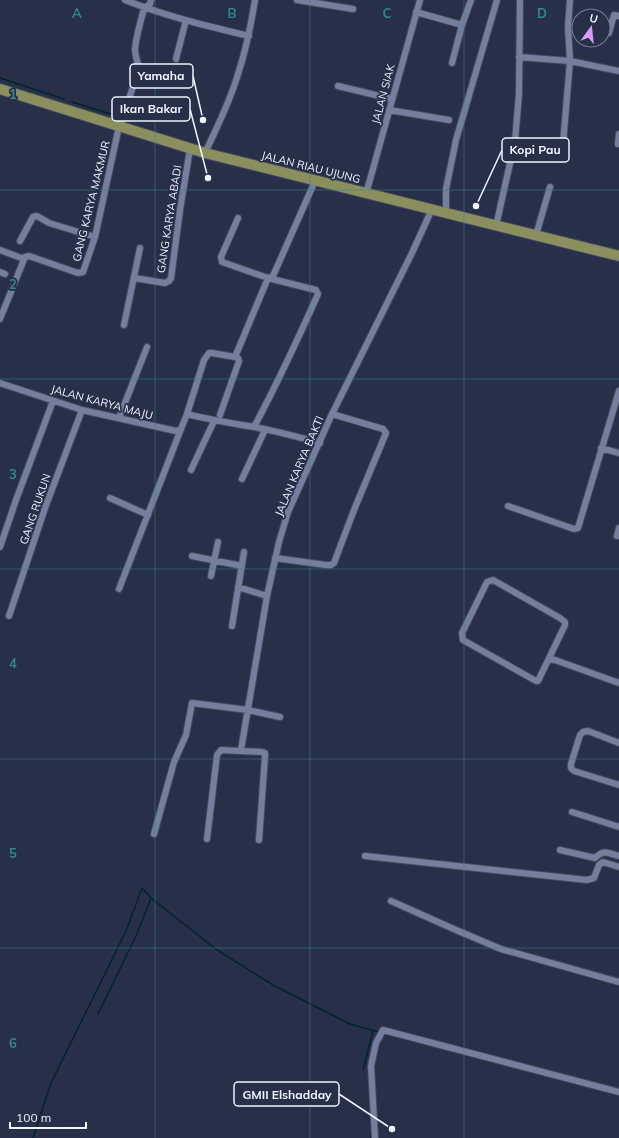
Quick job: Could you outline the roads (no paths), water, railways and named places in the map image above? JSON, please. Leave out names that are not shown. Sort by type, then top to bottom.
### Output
[{"type":"main road","name":"JALAN RIAU UJUNG","points":[[0,89],[190,149],[619,256]]},
{"type":"street","points":[[124,0],[144,8],[249,36]]},
{"type":"street","points":[[144,8],[150,4],[151,0]]},
{"type":"street","points":[[205,153],[238,76],[249,36],[255,0]]},
{"type":"street","points":[[297,0],[353,9]]},
{"type":"street","name":"JALAN SIAK","points":[[366,194],[420,0]]},
{"type":"street","points":[[452,63],[462,25],[471,0]]},
{"type":"street","points":[[446,213],[446,189],[456,140],[497,0]]},
{"type":"street","points":[[496,226],[515,141],[519,94],[520,0]]},
{"type":"street","points":[[563,144],[570,61],[568,27],[570,0]]},
{"type":"street","name":"GANG KARYA MAKMUR","points":[[24,259],[25,257],[29,256],[78,273],[83,272],[85,268],[95,237],[120,126],[139,69],[136,55],[136,44],[144,8]]},
{"type":"street","points":[[416,12],[462,25]]},
{"type":"street","points":[[611,26],[614,15],[619,16]]},
{"type":"street","points":[[176,59],[186,20]]},
{"type":"street","points":[[519,57],[570,61],[619,71]]},
{"type":"street","points":[[338,86],[392,99]]},
{"type":"street","points":[[389,110],[449,120]]},
{"type":"street","points":[[618,144],[619,134]]},
{"type":"street","name":"GANG KARYA ABADI","points":[[134,278],[165,283],[171,278],[190,149]]},
{"type":"street","points":[[236,357],[268,278],[275,274],[315,180]]},
{"type":"street","points":[[536,235],[550,187]]},
{"type":"street","name":"JALAN KARYA BAKTI","points":[[241,750],[267,596],[288,512],[332,414],[432,209]]},
{"type":"street","points":[[20,241],[35,216],[49,223],[95,237]]},
{"type":"street","points":[[238,218],[221,257],[222,262],[268,278],[316,290],[318,294],[294,348],[254,427]]},
{"type":"street","points":[[124,325],[140,248]]},
{"type":"street","points":[[0,250],[24,259],[0,319]]},
{"type":"street","points":[[119,418],[147,347]]},
{"type":"street","points":[[119,589],[179,430],[187,414],[206,357],[209,353],[212,353],[236,357]]},
{"type":"street","points":[[220,415],[239,361],[236,357]]},
{"type":"street","name":"JALAN KARYA MAJU","points":[[0,383],[82,410],[179,430]]},
{"type":"street","points":[[508,506],[574,529],[578,528],[619,392]]},
{"type":"street","points":[[0,547],[53,401]]},
{"type":"street","name":"GANG RUKUN","points":[[9,616],[43,513],[82,410]]},
{"type":"street","points":[[187,414],[214,421],[254,427],[320,443]]},
{"type":"street","points":[[276,558],[326,565],[334,564],[354,510],[386,433],[383,429],[332,414]]},
{"type":"street","points":[[191,470],[214,421]]},
{"type":"street","points":[[242,479],[264,430]]},
{"type":"street","points":[[601,448],[619,453]]},
{"type":"street","points":[[110,498],[148,515]]},
{"type":"street","points":[[617,536],[619,528]]},
{"type":"street","points":[[211,576],[218,542]]},
{"type":"street","points":[[232,626],[244,552]]},
{"type":"street","points":[[192,556],[242,566]]},
{"type":"street","points":[[493,580],[563,620],[565,625],[549,659],[540,678],[536,681],[463,640],[462,633],[487,582],[493,580]]},
{"type":"street","points":[[238,587],[267,596]]},
{"type":"street","points":[[549,659],[619,683]]},
{"type":"street","points":[[154,834],[174,762],[186,735],[191,704],[248,710],[280,717]]},
{"type":"street","points":[[619,742],[588,731],[583,732],[580,736],[571,764],[571,768],[574,771],[619,785]]},
{"type":"street","points":[[207,839],[217,755],[221,750],[241,750],[265,753],[259,840]]},
{"type":"street","points":[[572,812],[619,827]]},
{"type":"street","points":[[560,850],[594,858],[604,852],[619,856]]},
{"type":"street","points":[[365,856],[587,880],[594,878],[598,865],[603,862],[619,867]]},
{"type":"street","points":[[391,901],[501,949],[619,982]]},
{"type":"street","points":[[375,1138],[371,1066],[376,1043],[381,1032],[619,1092]]},
{"type":"waterway","points":[[0,78],[64,99]]},
{"type":"waterway","points":[[72,102],[114,115]]},
{"type":"waterway","points":[[33,1138],[51,1083],[126,931],[142,888],[151,898],[217,950],[273,985],[350,1024],[379,1032]]},
{"type":"waterway","points":[[98,1014],[136,936],[151,898]]},
{"type":"waterway","points":[[363,1070],[373,1031]]},
{"type":"place","name":"Yamaha","points":[[203,120]]},
{"type":"place","name":"Ikan Bakar","points":[[208,178]]},
{"type":"place","name":"Kopi Pau","points":[[476,206]]},
{"type":"place","name":"GMII Elshadday","points":[[392,1129]]}]
